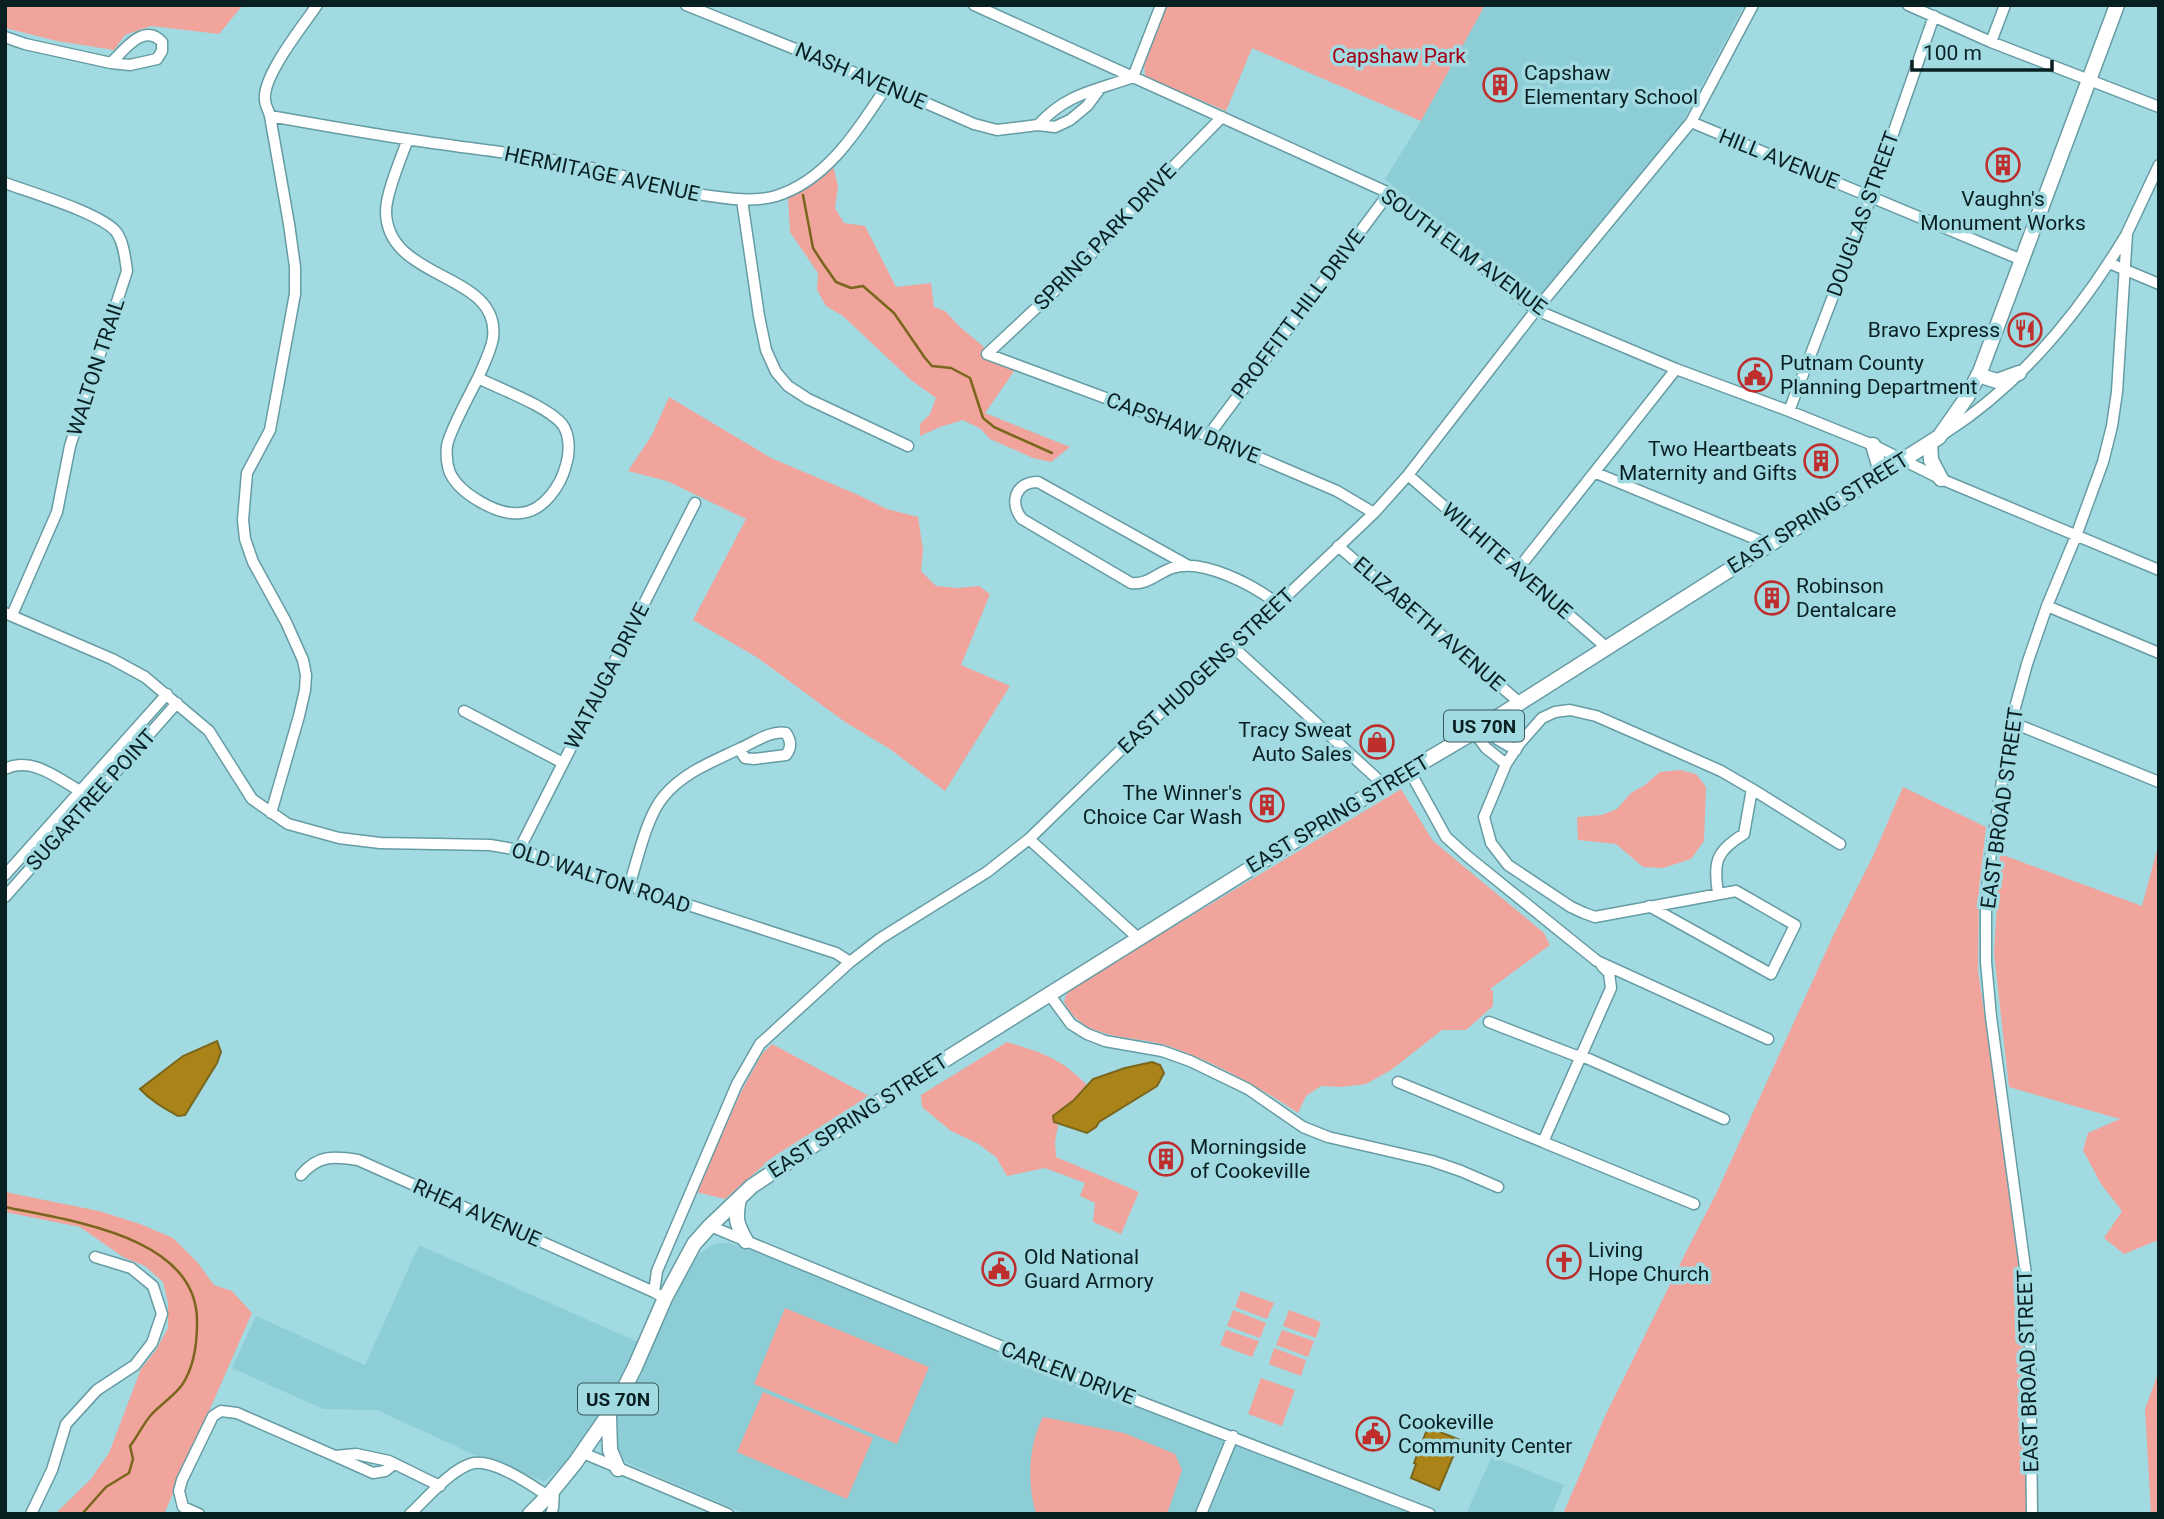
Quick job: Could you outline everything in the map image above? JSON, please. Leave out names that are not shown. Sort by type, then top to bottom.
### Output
[{"type":"main road","name":"EAST SPRING STREET","points":[[530,1514],[583,1453],[608,1415],[635,1367],[659,1295],[709,1226],[752,1186],[906,1084],[1384,785],[1474,732],[1935,440],[1967,397],[1978,376],[2117,5]]},
{"type":"main road","points":[[1978,376],[1997,381],[2019,373]]},
{"type":"main road","points":[[1935,440],[1931,460],[1941,480]]},
{"type":"main road","points":[[1873,445],[1879,465],[1877,476]]},
{"type":"main road","points":[[739,1199],[737,1224],[746,1241]]},
{"type":"main road","points":[[608,1415],[610,1450],[618,1469]]},
{"type":"street","points":[[271,813],[299,716],[306,674],[303,660],[286,622],[253,562],[245,539],[243,520],[247,473],[270,430],[295,294],[295,267],[289,224],[265,100],[267,84],[273,71],[317,5]]},
{"type":"street","name":"NASH AVENUE","points":[[686,5],[738,24],[974,124],[997,130],[1038,125],[1055,127],[1070,120],[1087,106],[1100,90]]},
{"type":"street","name":"SOUTH ELM AVENUE","points":[[974,5],[1389,193],[1536,310],[1676,369],[1873,445],[1941,480],[2159,570]]},
{"type":"street","points":[[1133,77],[1161,5]]},
{"type":"street","name":"EAST HUDGENS STREET","points":[[659,1295],[657,1271],[737,1084],[760,1044],[850,961],[919,913],[987,872],[1029,839],[1374,513],[1408,475],[1536,310],[1691,122],[1753,5]]},
{"type":"street","points":[[1908,5],[2159,107]]},
{"type":"street","points":[[1992,41],[2005,5]]},
{"type":"street","name":"DOUGLAS STREET","points":[[1789,411],[1871,197],[1934,16]]},
{"type":"street","points":[[5,37],[111,63]]},
{"type":"street","name":"NASH AVENUE","points":[[1038,125],[1049,112],[1075,96],[1133,77]]},
{"type":"street","name":"HERMITAGE AVENUE","points":[[270,116],[562,162],[659,187],[742,200],[776,196],[802,184],[828,164],[858,130],[887,86]]},
{"type":"street","name":"SPRING PARK DRIVE","points":[[987,354],[1078,269],[1222,117]]},
{"type":"street","name":"HILL AVENUE","points":[[1691,122],[2022,260]]},
{"type":"street","points":[[408,139],[386,210],[389,226],[404,253],[473,293],[485,307],[492,322],[493,340],[447,443],[451,474],[483,504],[504,512],[523,513],[542,505],[564,475],[568,458],[564,425],[537,406],[478,378]]},
{"type":"street","name":"EAST BROAD STREET","points":[[2032,1514],[2027,1282],[1991,1017],[1986,962],[1986,902],[2011,722],[2047,606],[2103,462],[2117,392],[2127,233],[2159,165]]},
{"type":"street","name":"WALTON TRAIL","points":[[6,186],[68,206],[108,224],[121,242],[127,271],[71,446],[57,512],[9,614]]},
{"type":"street","name":"PROFFITT HILL DRIVE","points":[[1208,436],[1389,193]]},
{"type":"street","points":[[742,200],[759,316],[766,350],[776,372],[788,386],[808,399],[908,446]]},
{"type":"street","points":[[1935,440],[1977,411],[2019,373],[2066,320],[2109,263],[2127,233]]},
{"type":"street","points":[[2109,263],[2159,284]]},
{"type":"street","name":"CAPSHAW DRIVE","points":[[987,354],[1208,436],[1337,491],[1374,513]]},
{"type":"street","points":[[1518,569],[1676,369]]},
{"type":"street","points":[[1596,473],[1768,544]]},
{"type":"street","name":"WILHITE AVENUE","points":[[1408,475],[1606,647]]},
{"type":"street","points":[[1187,565],[1163,571],[1147,582],[1131,583],[1022,519],[1015,511],[1017,492],[1029,482],[1038,482],[1187,565],[1242,582],[1278,604]]},
{"type":"street","name":"WATAUGA DRIVE","points":[[519,850],[695,503]]},
{"type":"street","name":"ELIZABETH AVENUE","points":[[1339,546],[1520,703]]},
{"type":"street","points":[[2047,606],[2159,653]]},
{"type":"street","name":"OLD WALTON ROAD","points":[[9,614],[112,659],[145,677],[209,731],[252,799],[288,824],[339,838],[380,843],[490,845],[519,850],[836,953],[850,961]]},
{"type":"street","points":[[1233,647],[1384,785]]},
{"type":"street","name":"SUGARTREE POINT","points":[[5,875],[167,694]]},
{"type":"street","name":"SUGARTREE POINT","points":[[5,897],[177,703]]},
{"type":"street","points":[[1649,906],[1771,974],[1795,925],[1736,891],[1718,893],[1649,906],[1595,917],[1571,907],[1508,865],[1491,844],[1484,817],[1506,764],[1542,718],[1555,712],[1570,710],[1596,716],[1721,771],[1840,844]]},
{"type":"street","points":[[464,711],[563,762]]},
{"type":"street","points":[[2011,722],[2159,782]]},
{"type":"street","points":[[1488,723],[1497,739],[1516,750]]},
{"type":"street","points":[[1474,732],[1486,748],[1506,764]]},
{"type":"street","points":[[629,886],[650,821],[663,797],[681,780],[704,765],[739,749]]},
{"type":"street","points":[[5,769],[26,764],[39,767],[79,791]]},
{"type":"street","points":[[1409,770],[1446,837],[1609,973],[1611,988],[1542,1142]]},
{"type":"street","points":[[1718,893],[1715,865],[1719,854],[1728,844],[1744,834],[1752,789]]},
{"type":"street","points":[[1029,839],[1139,938]]},
{"type":"street","points":[[1597,961],[1768,1039]]},
{"type":"street","points":[[1049,994],[1071,1024],[1087,1034],[1105,1041],[1162,1051],[1190,1061],[1248,1089],[1303,1127],[1328,1137],[1432,1161],[1498,1187]]},
{"type":"street","points":[[1489,1022],[1582,1056],[1724,1119]]},
{"type":"street","points":[[1398,1082],[1694,1204]]},
{"type":"street","name":"RHEA AVENUE","points":[[301,1175],[310,1164],[325,1158],[358,1160],[659,1295]]},
{"type":"street","name":"CARLEN DRIVE","points":[[709,1226],[1050,1367],[1430,1514]]},
{"type":"street","points":[[31,1514],[52,1470],[66,1424],[97,1390],[135,1365],[152,1343],[162,1314],[153,1286],[131,1268],[95,1257]]},
{"type":"street","points":[[199,1514],[183,1507],[179,1491],[182,1480],[213,1416],[229,1410],[335,1455],[356,1454],[389,1461],[440,1486]]},
{"type":"street","points":[[1202,1514],[1233,1436]]},
{"type":"street","points":[[583,1453],[728,1514]]},
{"type":"street","points":[[410,1514],[466,1465],[477,1462],[500,1469],[551,1493],[551,1514]]},
{"type":"shaded area","points":[[1485,5],[1744,5],[1679,129],[1539,298],[1535,299],[1525,297],[1385,179],[1421,121]]},
{"type":"shaded area","points":[[217,1041],[221,1052],[217,1063],[185,1115],[178,1116],[153,1101],[140,1089],[183,1056]]},
{"type":"shaded area","points":[[1152,1062],[1160,1065],[1164,1073],[1157,1086],[1099,1122],[1087,1133],[1054,1122],[1053,1116],[1074,1100],[1093,1079]]},
{"type":"shaded area","points":[[728,1243],[752,1250],[1027,1364],[1412,1514],[746,1514],[620,1459],[613,1447],[615,1421],[682,1283],[699,1254],[714,1244]]},
{"type":"shaded area","points":[[419,1245],[638,1342],[610,1399],[591,1430],[569,1460],[544,1482],[477,1456],[377,1410],[323,1409],[232,1368],[256,1316],[365,1365]]},
{"type":"shaded area","points":[[1428,1427],[1460,1440],[1439,1490],[1411,1478]]},
{"type":"shaded area","points":[[1492,1456],[1564,1485],[1552,1514],[1466,1514]]},
{"type":"green space","points":[[5,5],[243,5],[219,34],[151,26],[125,35],[114,50],[57,41],[5,28]]},
{"type":"green space","name":"Capshaw Park","points":[[1167,5],[1485,5],[1421,121],[1252,48],[1226,111],[1150,79],[1145,76],[1144,64]]},
{"type":"green space","points":[[833,166],[838,186],[835,208],[844,223],[865,226],[896,287],[931,283],[934,307],[945,311],[984,347],[982,357],[1015,370],[985,413],[1070,447],[1051,462],[1033,458],[990,439],[981,429],[963,420],[920,436],[920,424],[930,414],[936,398],[911,380],[843,316],[826,306],[817,290],[818,273],[790,232],[788,198],[805,189]]},
{"type":"green space","points":[[669,397],[771,458],[887,509],[918,517],[923,550],[921,571],[936,586],[979,586],[990,594],[961,665],[1010,686],[945,791],[890,749],[845,722],[758,658],[693,620],[746,519],[667,481],[628,471],[652,435]]},
{"type":"green space","points":[[1680,770],[1696,774],[1706,787],[1704,841],[1691,859],[1663,868],[1643,867],[1616,844],[1578,840],[1577,817],[1602,815],[1617,809],[1631,793],[1660,772]]},
{"type":"green space","points":[[1903,787],[1986,827],[1979,889],[1978,971],[2015,1220],[2025,1337],[2028,1514],[1563,1514],[1606,1414],[1716,1194]]},
{"type":"green space","points":[[1401,789],[1433,841],[1544,933],[1550,945],[1490,989],[1493,991],[1493,1006],[1466,1030],[1442,1030],[1391,1070],[1366,1084],[1321,1086],[1306,1096],[1298,1113],[1238,1077],[1190,1054],[1164,1045],[1114,1036],[1090,1028],[1077,1019],[1067,1007],[1064,1002],[1072,988]]},
{"type":"green space","points":[[2158,846],[2159,1244],[2156,1241],[2124,1254],[2104,1238],[2122,1211],[2101,1184],[2083,1150],[2088,1133],[2120,1119],[2009,1087],[1994,953],[2000,854],[2142,906]]},
{"type":"green space","points":[[1007,1042],[1050,1058],[1068,1068],[1087,1085],[1074,1100],[1053,1116],[1058,1125],[1056,1157],[1139,1192],[1121,1234],[1093,1222],[1095,1203],[1080,1196],[1085,1183],[1045,1168],[1007,1176],[996,1157],[977,1143],[951,1131],[922,1107],[921,1095]]},
{"type":"green space","points":[[772,1044],[869,1096],[773,1157],[725,1199],[696,1192],[741,1092],[762,1054]]},
{"type":"green space","points":[[5,1192],[99,1211],[173,1238],[198,1263],[214,1285],[232,1291],[252,1313],[164,1514],[55,1514],[90,1480],[109,1453],[141,1369],[168,1328],[168,1303],[163,1282],[145,1266],[123,1257],[80,1227],[5,1212]]},
{"type":"green space","points":[[1241,1291],[1274,1303],[1267,1319],[1235,1307]]},
{"type":"green space","points":[[785,1308],[929,1367],[897,1444],[754,1384]]},
{"type":"green space","points":[[1233,1310],[1266,1323],[1260,1338],[1227,1326]]},
{"type":"green space","points":[[1289,1310],[1321,1322],[1316,1338],[1283,1326]]},
{"type":"green space","points":[[1226,1330],[1259,1341],[1252,1357],[1220,1345]]},
{"type":"green space","points":[[1282,1330],[1314,1341],[1308,1357],[1276,1345]]},
{"type":"green space","points":[[1274,1348],[1306,1360],[1301,1376],[1269,1364]]},
{"type":"green space","points":[[2159,1371],[2159,1514],[2151,1514],[2145,1409]]},
{"type":"green space","points":[[1261,1378],[1295,1390],[1282,1426],[1248,1414]]},
{"type":"green space","points":[[763,1392],[873,1438],[847,1499],[737,1452]]},
{"type":"green space","points":[[1043,1417],[1124,1433],[1175,1454],[1182,1470],[1167,1514],[1036,1514],[1030,1465],[1034,1440]]},
{"type":"waterway","points":[[803,195],[813,248],[836,282],[851,288],[863,286],[894,313],[932,366],[951,368],[970,378],[983,418],[994,427],[1052,453]]},
{"type":"waterway","points":[[5,1207],[95,1227],[127,1238],[155,1252],[177,1271],[192,1294],[197,1324],[196,1340],[194,1356],[186,1378],[179,1389],[151,1415],[130,1446],[133,1459],[129,1473],[106,1487],[82,1514]]},
{"type":"place","name":"Capshaw Elementary School","points":[[1500,85]]},
{"type":"place","name":"Vaughn's Monument Works","points":[[2003,165]]},
{"type":"place","name":"Bravo Express","points":[[2025,330]]},
{"type":"place","name":"Putnam County Planning Department","points":[[1755,375]]},
{"type":"place","name":"Two Heartbeats Maternity and Gifts","points":[[1821,461]]},
{"type":"place","name":"Robinson Dentalcare","points":[[1772,598]]},
{"type":"place","name":"Tracy Sweat Auto Sales","points":[[1377,742]]},
{"type":"place","name":"The Winner's Choice Car Wash","points":[[1267,805]]},
{"type":"place","name":"Morningside of Cookeville","points":[[1166,1159]]},
{"type":"place","name":"Living Hope Church","points":[[1564,1262]]},
{"type":"place","name":"Old National Guard Armory","points":[[999,1269]]},
{"type":"place","name":"Cookeville Community Center","points":[[1373,1434]]}]
